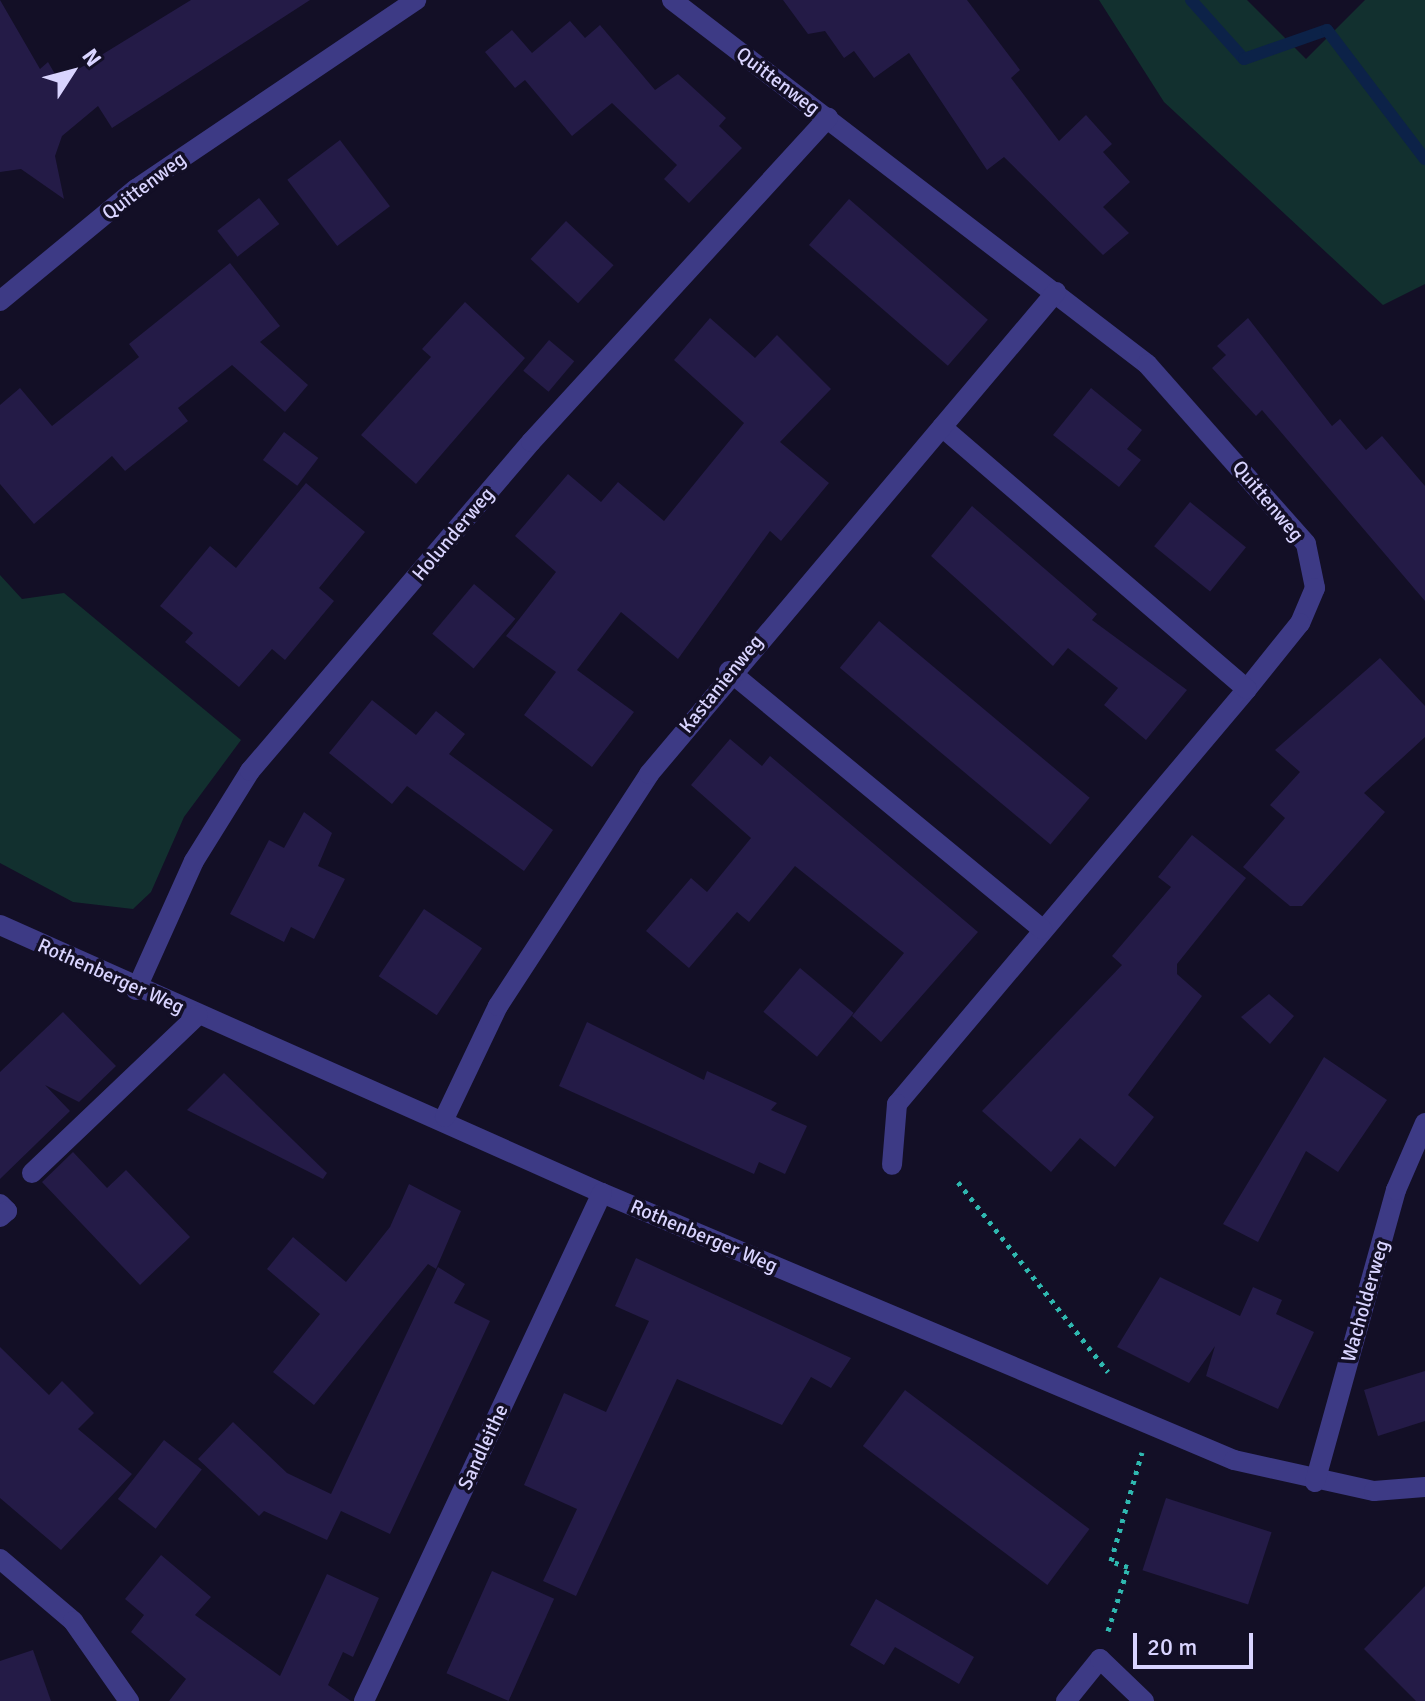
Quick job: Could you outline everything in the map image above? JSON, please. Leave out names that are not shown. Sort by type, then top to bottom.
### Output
[{"type":"street","name":"Quittenweg","points":[[0,301],[136,189],[416,0]]},
{"type":"street","name":"Quittenweg","points":[[672,0],[1147,364],[1306,544],[1315,588],[1300,623],[1247,689],[897,1104],[892,1165]]},
{"type":"street","name":"Holunderweg","points":[[136,990],[194,861],[250,771],[531,442],[828,118]]},
{"type":"street","name":"Kastanienweg","points":[[445,1117],[498,1006],[565,895],[729,671],[1056,292]]},
{"type":"street","points":[[942,427],[1247,689]]},
{"type":"street","points":[[729,671],[1042,929]]},
{"type":"street","name":"Rothenberger Weg","points":[[0,925],[136,990],[445,1117],[602,1193],[1234,1460],[1315,1482],[1374,1491],[1425,1487]]},
{"type":"street","points":[[32,1173],[198,1015]]},
{"type":"street","name":"Wacholderweg","points":[[1315,1482],[1396,1190],[1425,1123]]},
{"type":"street","name":"Sandleithe","points":[[364,1701],[602,1193]]},
{"type":"street","points":[[0,1204],[7,1211],[0,1217]]},
{"type":"street","points":[[0,1559],[73,1621],[129,1701]]},
{"type":"street","points":[[1066,1701],[1100,1659],[1144,1701]]},
{"type":"path","points":[[958,1182],[1148,1423],[1111,1561],[1128,1567],[1100,1659]]},
{"type":"green space","points":[[1099,0],[1247,0],[1306,59],[1365,0],[1425,0],[1425,284],[1383,305],[1164,102]]},
{"type":"green space","points":[[0,575],[22,599],[64,593],[241,740],[184,817],[151,892],[133,909],[73,902],[0,863]]},
{"type":"building","points":[[0,0],[40,69],[48,62],[59,81],[191,0],[310,0],[112,128],[98,106],[62,136],[55,156],[64,199],[21,169],[0,172]]},
{"type":"building","points":[[783,0],[967,0],[1020,70],[1011,78],[1059,141],[1086,115],[1112,144],[1103,152],[1130,182],[1103,207],[1129,233],[1103,255],[1004,157],[987,170],[909,53],[874,78],[854,51],[844,58],[825,31],[808,34]]},
{"type":"building","points":[[570,21],[585,38],[600,25],[655,90],[678,74],[726,118],[719,126],[742,148],[689,203],[664,179],[677,165],[612,103],[572,136],[525,80],[515,88],[485,52],[512,30],[532,53]]},
{"type":"building","points":[[340,140],[390,206],[337,246],[287,180]]},
{"type":"building","points":[[259,198],[279,224],[238,257],[217,231]]},
{"type":"building","points":[[849,199],[988,320],[948,366],[809,245]]},
{"type":"building","points":[[566,221],[614,265],[578,303],[531,259]]},
{"type":"building","points":[[230,263],[280,326],[260,342],[308,385],[285,412],[232,365],[178,408],[188,421],[125,471],[112,456],[34,524],[0,484],[0,405],[20,388],[52,426],[139,357],[129,344]]},
{"type":"building","points":[[465,302],[525,358],[416,484],[361,435],[431,357],[422,349]]},
{"type":"building","points":[[710,318],[755,358],[777,335],[831,389],[780,442],[829,483],[781,541],[770,531],[678,659],[621,612],[577,670],[634,712],[592,767],[524,715],[556,672],[506,636],[556,572],[515,536],[568,474],[601,502],[618,482],[664,521],[744,423],[674,360]]},
{"type":"building","points":[[1248,318],[1332,426],[1340,419],[1366,450],[1382,436],[1425,486],[1425,601],[1262,410],[1256,416],[1212,368],[1226,355],[1217,346]]},
{"type":"building","points":[[549,340],[574,361],[549,392],[523,371]]},
{"type":"building","points":[[1091,388],[1142,430],[1127,449],[1141,460],[1119,487],[1053,435]]},
{"type":"building","points":[[284,432],[318,458],[297,486],[263,460]]},
{"type":"building","points":[[306,483],[365,532],[319,588],[334,601],[285,660],[272,649],[239,687],[185,642],[193,633],[160,606],[210,546],[236,568]]},
{"type":"building","points":[[1190,502],[1246,547],[1210,592],[1154,546]]},
{"type":"building","points":[[972,506],[1097,614],[1092,620],[1187,690],[1146,740],[1104,705],[1118,688],[1068,648],[1053,666],[931,556]]},
{"type":"building","points":[[474,584],[515,619],[474,669],[432,634]]},
{"type":"building","points":[[879,621],[1090,798],[1050,844],[840,668]]},
{"type":"building","points":[[1380,658],[1425,706],[1425,737],[1364,793],[1385,812],[1302,906],[1290,906],[1243,867],[1285,818],[1270,805],[1300,772],[1275,750]]},
{"type":"building","points":[[372,700],[416,735],[436,711],[465,734],[449,754],[553,830],[524,871],[407,786],[392,804],[329,753]]},
{"type":"building","points":[[730,739],[762,766],[770,756],[978,932],[881,1042],[852,1016],[904,953],[795,866],[749,922],[737,912],[689,968],[646,931],[691,878],[707,892],[751,838],[691,785]]},
{"type":"building","points":[[304,812],[332,833],[318,866],[345,879],[314,939],[291,927],[284,942],[230,914],[269,840],[284,848]]},
{"type":"building","points":[[1192,835],[1246,878],[1177,964],[1177,974],[1202,996],[1128,1095],[1154,1117],[1115,1167],[1080,1138],[1051,1172],[982,1111],[1122,965],[1112,956],[1171,887],[1158,877]]},
{"type":"building","points":[[424,909],[482,948],[437,1015],[379,976]]},
{"type":"building","points":[[800,968],[854,1013],[817,1057],[763,1012]]},
{"type":"building","points":[[1269,994],[1294,1016],[1270,1044],[1241,1017]]},
{"type":"building","points":[[63,1012],[116,1066],[79,1102],[45,1085],[70,1111],[0,1179],[0,1072]]},
{"type":"building","points":[[587,1022],[704,1080],[707,1071],[777,1103],[771,1110],[807,1126],[785,1174],[759,1162],[754,1174],[559,1086]]},
{"type":"building","points":[[1324,1057],[1387,1100],[1338,1172],[1306,1151],[1258,1242],[1223,1224]]},
{"type":"building","points":[[224,1073],[327,1173],[323,1179],[187,1110]]},
{"type":"building","points":[[73,1152],[107,1188],[126,1170],[190,1237],[140,1285],[42,1182]]},
{"type":"building","points":[[409,1184],[461,1211],[436,1269],[428,1264],[314,1405],[273,1372],[320,1314],[267,1269],[293,1237],[346,1282],[390,1227]]},
{"type":"building","points":[[636,1258],[851,1358],[831,1388],[811,1377],[782,1425],[677,1379],[576,1596],[543,1581],[577,1509],[524,1485],[564,1393],[606,1412],[649,1321],[615,1306]]},
{"type":"building","points":[[438,1267],[465,1284],[454,1303],[490,1321],[390,1534],[341,1511],[327,1540],[264,1511],[259,1516],[198,1459],[233,1422],[287,1473],[331,1494]]},
{"type":"building","points":[[1160,1277],[1240,1316],[1253,1287],[1282,1300],[1276,1314],[1314,1332],[1278,1409],[1206,1376],[1215,1346],[1189,1383],[1117,1347]]},
{"type":"building","points":[[0,1347],[49,1395],[62,1381],[94,1413],[78,1429],[132,1474],[61,1550],[0,1498]]},
{"type":"building","points":[[1425,1371],[1425,1421],[1378,1436],[1364,1390]]},
{"type":"building","points":[[905,1390],[1089,1529],[1047,1585],[863,1446]]},
{"type":"building","points":[[164,1440],[202,1470],[156,1529],[118,1499]]},
{"type":"building","points":[[1166,1498],[1272,1532],[1248,1605],[1143,1570]]},
{"type":"building","points":[[161,1555],[211,1597],[195,1615],[280,1676],[327,1574],[379,1598],[353,1657],[343,1652],[328,1685],[351,1701],[169,1701],[186,1679],[131,1632],[144,1615],[125,1599]]},
{"type":"building","points":[[492,1571],[554,1599],[509,1701],[446,1673]]},
{"type":"building","points":[[1425,1586],[1425,1701],[1416,1701],[1364,1649]]},
{"type":"building","points":[[876,1599],[974,1657],[959,1684],[895,1647],[884,1665],[850,1645]]},
{"type":"building","points":[[33,1650],[51,1701],[0,1701],[0,1661]]},
{"type":"waterway","points":[[1191,0],[1244,59],[1327,30],[1425,159]]}]
